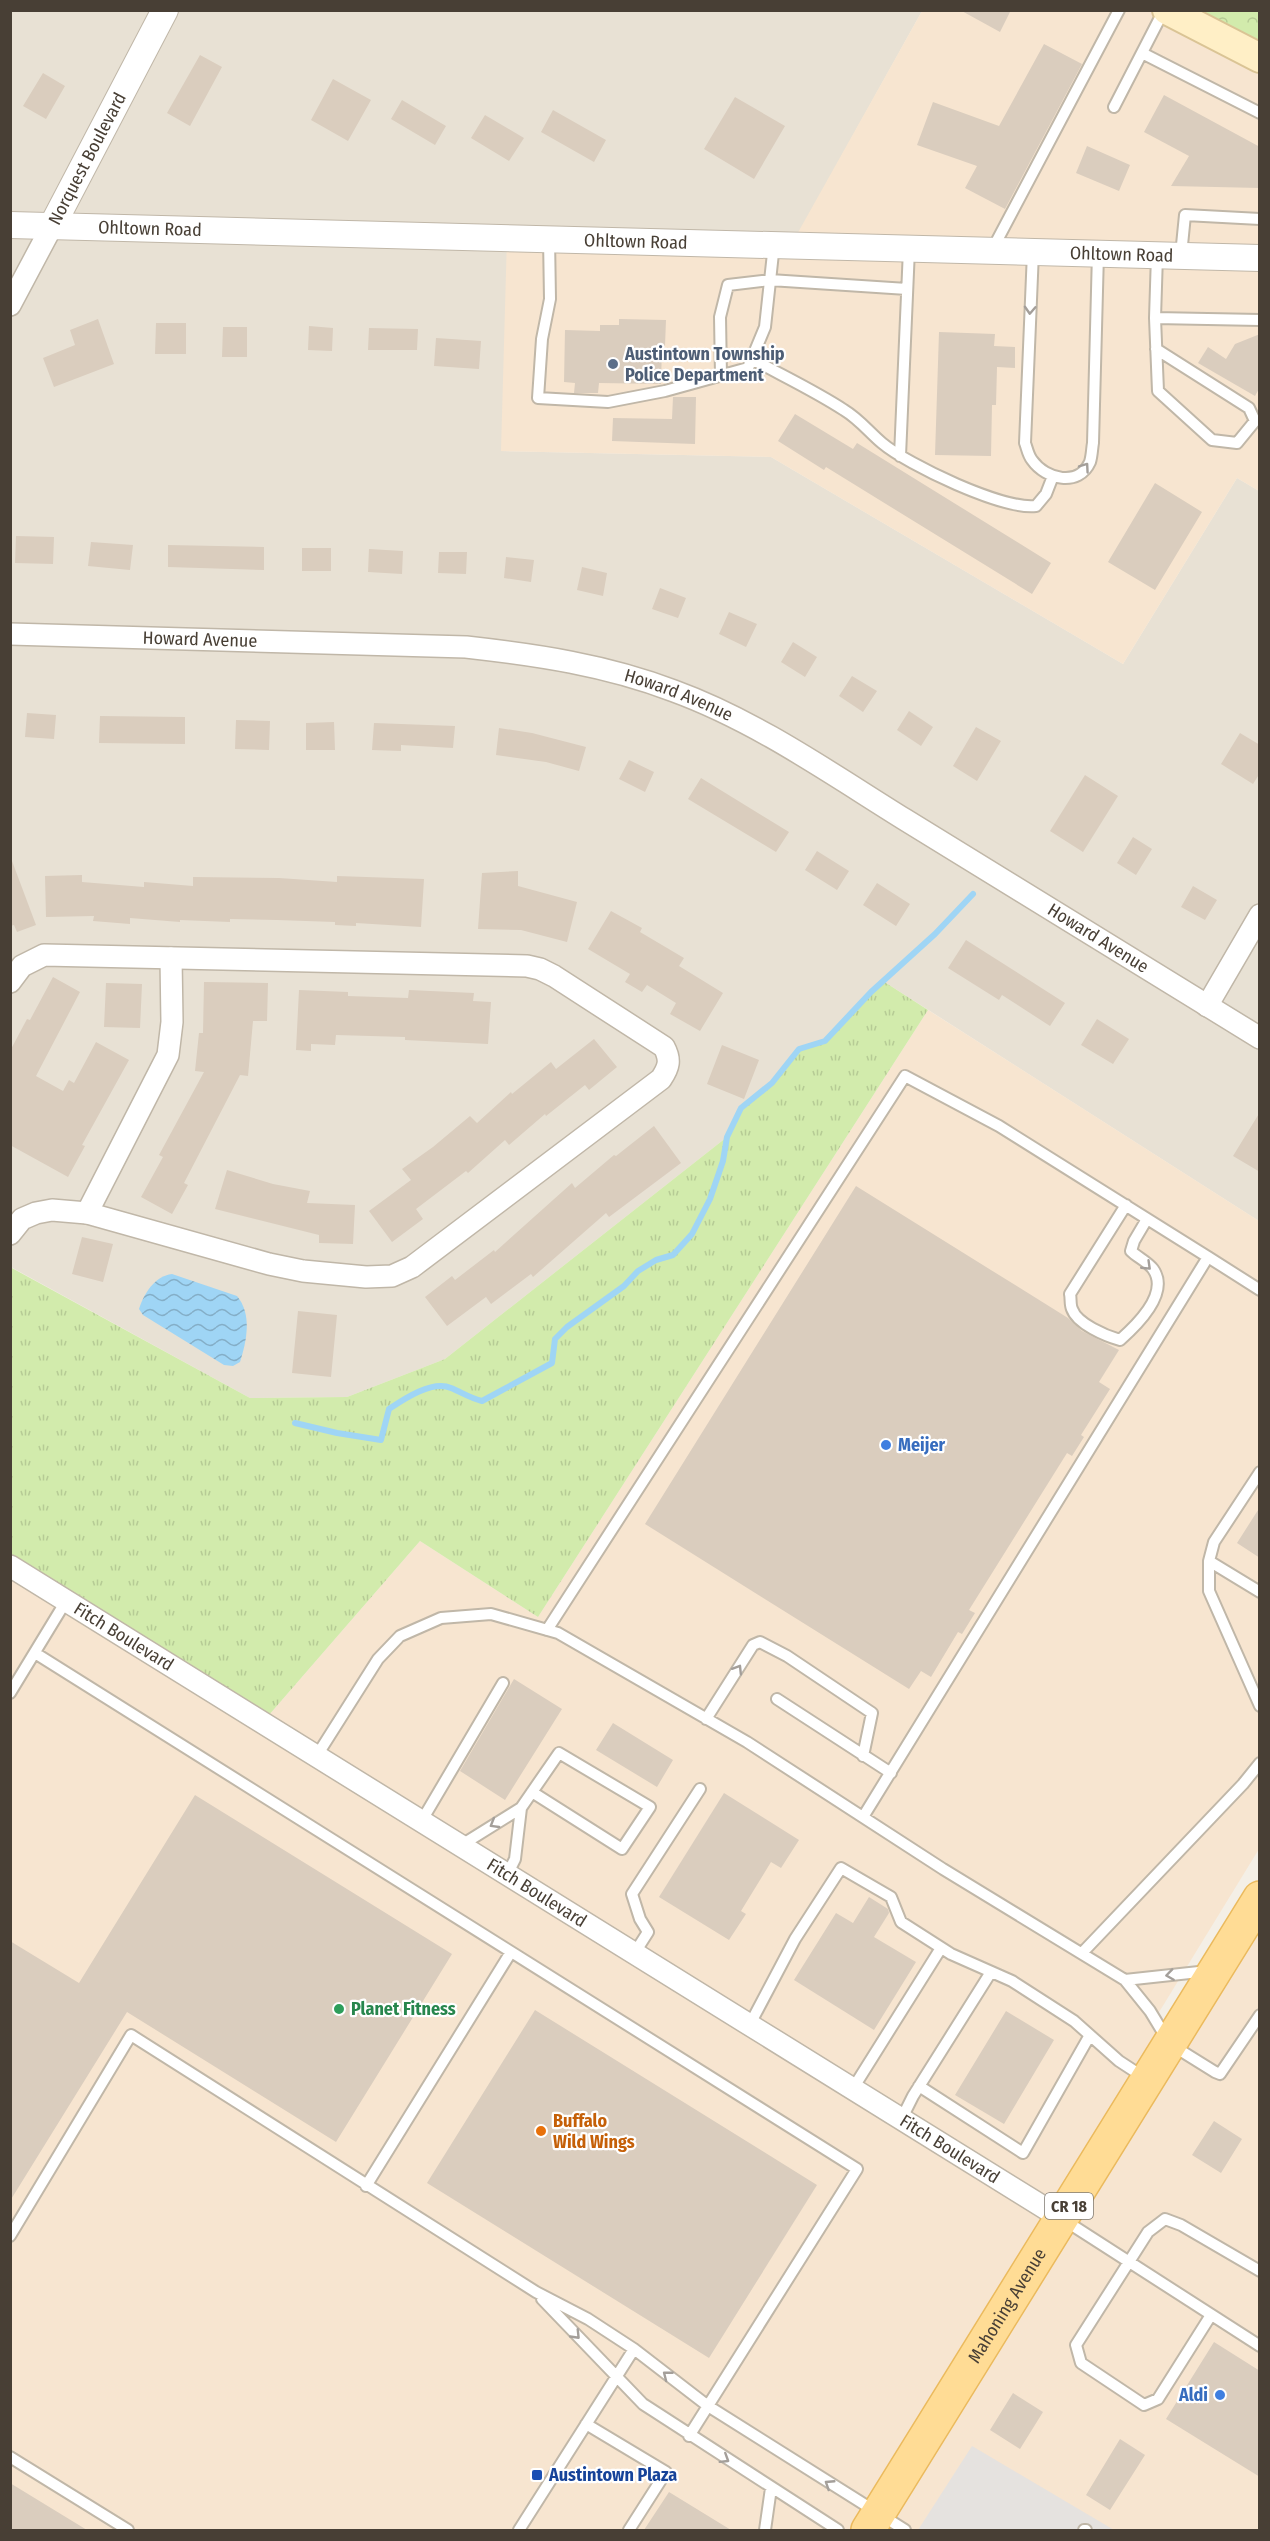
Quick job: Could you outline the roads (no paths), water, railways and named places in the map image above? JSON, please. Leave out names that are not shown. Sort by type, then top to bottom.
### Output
[{"type":"main road","points":[[1165,10],[1260,58]]},
{"type":"main road","name":"Mahoning Avenue","points":[[884,2525],[1061,2218],[1260,1898]]},
{"type":"street","name":"Norquest Boulevard","points":[[10,305],[165,10]]},
{"type":"street","name":"Ohltown Road","points":[[10,225],[1260,258]]},
{"type":"street","name":"Howard Avenue","points":[[10,634],[466,647],[539,655],[603,668],[674,690],[745,723],[870,797],[1260,1038]]},
{"type":"street","points":[[1207,1006],[1260,915]]},
{"type":"street","points":[[10,982],[22,966],[44,955],[527,966],[554,976],[664,1047],[669,1056],[669,1068],[661,1079],[412,1267],[392,1276],[366,1277],[303,1271],[269,1264],[87,1213],[52,1210],[36,1213],[22,1219],[10,1233]]},
{"type":"street","points":[[87,1213],[168,1055],[172,1022],[171,958]]},
{"type":"street","name":"Fitch Boulevard","points":[[10,1566],[1061,2218]]},
{"type":"lane","points":[[992,250],[1119,10]]},
{"type":"lane","points":[[1114,107],[1165,10]]},
{"type":"lane","points":[[1142,52],[1260,113]]},
{"type":"lane","points":[[1156,349],[1249,408],[1255,421],[1237,443],[1212,440],[1158,391],[1156,349],[1155,318],[1169,255],[1185,215],[1260,219]]},
{"type":"lane","points":[[549,238],[550,299],[542,339],[538,398],[608,402],[665,391],[748,368],[765,327],[774,244]]},
{"type":"lane","points":[[900,456],[909,248]]},
{"type":"lane","points":[[1033,251],[1025,443],[1030,459],[1039,469],[1053,476],[1069,479],[1080,475],[1090,461],[1093,443],[1098,253]]},
{"type":"lane","points":[[721,376],[720,317],[728,285],[770,280],[907,289]]},
{"type":"lane","points":[[1155,318],[1260,320]]},
{"type":"lane","points":[[752,359],[846,410],[900,456],[980,494],[1024,507],[1036,506],[1046,494],[1053,476]]},
{"type":"lane","points":[[547,1630],[904,1076],[999,1126],[1260,1290]]},
{"type":"lane","points":[[1126,1205],[1070,1294],[1072,1309],[1079,1319],[1111,1338],[1120,1340],[1132,1329],[1158,1293],[1158,1281],[1152,1269],[1131,1251],[1147,1218]]},
{"type":"lane","points":[[863,1817],[1208,1257]]},
{"type":"lane","points":[[1260,1472],[1214,1542],[1209,1561],[1209,1591],[1260,1707]]},
{"type":"lane","points":[[1209,1561],[1260,1592]]},
{"type":"lane","points":[[10,1693],[66,1601]]},
{"type":"lane","points":[[316,1757],[378,1659],[400,1636],[441,1618],[490,1614],[558,1633],[706,1719],[1125,1980],[1150,2011],[1170,2044],[1220,2074],[1260,2015]]},
{"type":"lane","points":[[706,1719],[753,1645],[760,1642],[788,1656],[872,1713],[863,1756]]},
{"type":"lane","points":[[35,1653],[857,2169],[689,2436]]},
{"type":"lane","points":[[421,1822],[503,1683]]},
{"type":"lane","points":[[777,1700],[891,1773]]},
{"type":"lane","points":[[460,1846],[521,1808],[532,1792],[560,1753],[650,1807],[622,1849],[532,1792]]},
{"type":"lane","points":[[1082,1953],[1260,1763]]},
{"type":"lane","points":[[634,1954],[648,1932],[636,1912],[632,1894],[699,1788]]},
{"type":"lane","points":[[507,1875],[515,1859],[521,1808]]},
{"type":"lane","points":[[749,2026],[795,1939],[841,1868],[891,1897],[901,1922],[941,1948],[1012,1981],[1065,2015],[1119,2061],[1148,2079]]},
{"type":"lane","points":[[852,2090],[941,1948]]},
{"type":"lane","points":[[366,2186],[511,1952]]},
{"type":"lane","points":[[1125,1980],[1215,1971]]},
{"type":"lane","points":[[901,2120],[919,2086],[991,1972]]},
{"type":"lane","points":[[10,2236],[131,2035],[536,2292],[588,2319],[634,2349],[708,2406],[884,2525]]},
{"type":"lane","points":[[919,2086],[1023,2153],[1090,2035]]},
{"type":"lane","points":[[1061,2218],[1260,2346]]},
{"type":"lane","points":[[1211,2315],[1158,2399],[1144,2405],[1081,2363],[1076,2345],[1148,2232],[1165,2219],[1181,2225],[1260,2271]]},
{"type":"lane","points":[[536,2292],[643,2404],[689,2436],[838,2530]]},
{"type":"lane","points":[[519,2530],[634,2349]]},
{"type":"lane","points":[[586,2424],[666,2472],[629,2530]]},
{"type":"lane","points":[[10,2457],[128,2530]]},
{"type":"lane","points":[[765,2530],[771,2488]]},
{"type":"water","points":[[172,1274],[237,1296],[245,1311],[247,1328],[240,1362],[233,1366],[224,1365],[143,1315],[139,1309],[147,1291],[160,1278]]},
{"type":"waterway","points":[[295,1423],[381,1440],[389,1409],[418,1392],[435,1386],[443,1386],[482,1401],[552,1363],[555,1339],[567,1327],[624,1286],[638,1271],[656,1260],[673,1255],[692,1234],[710,1199],[723,1161],[727,1137],[741,1108],[772,1083],[799,1049],[825,1041],[871,992],[935,934],[973,894]]},
{"type":"place","name":"Austintown Township Police Department","points":[[613,364]]},
{"type":"place","name":"Meijer","points":[[886,1445]]},
{"type":"place","name":"Planet Fitness","points":[[339,2009]]},
{"type":"place","name":"Buffalo Wild Wings","points":[[541,2131]]},
{"type":"place","name":"Aldi","points":[[1220,2395]]},
{"type":"place","name":"Austintown Plaza","points":[[537,2475]]}]
